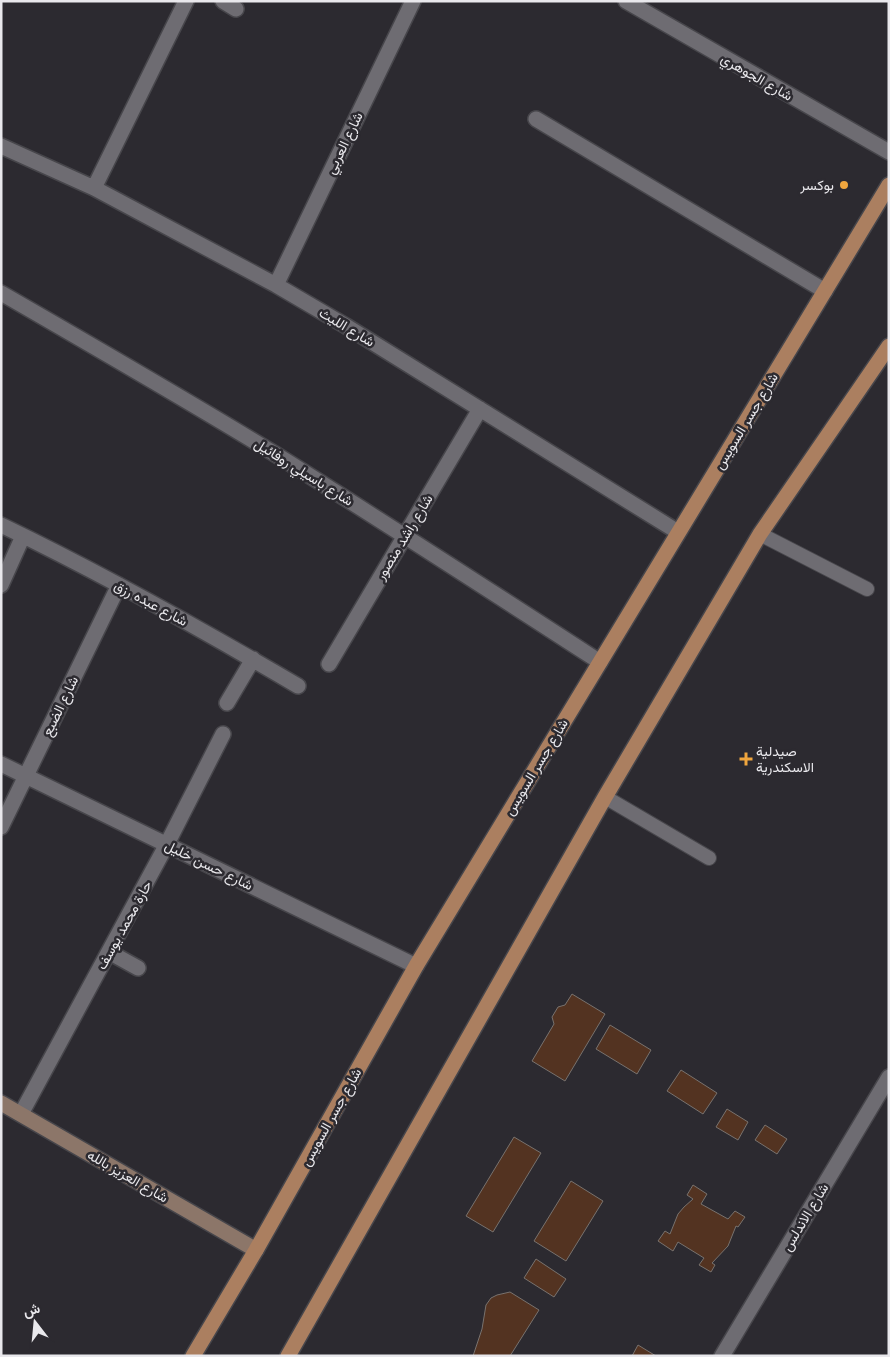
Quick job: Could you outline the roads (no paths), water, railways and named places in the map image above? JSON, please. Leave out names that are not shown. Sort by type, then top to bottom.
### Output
[{"type":"main road","name":"شارع جسر السويس","points":[[193,1356],[256,1250],[416,966],[889,185]]},
{"type":"main road","points":[[288,1356],[605,798],[760,534],[889,346]]},
{"type":"main road","name":"شارع العزيز بالله","points":[[1,1103],[256,1250]]},
{"type":"street","points":[[94,188],[186,1]]},
{"type":"street","points":[[223,1],[236,10]]},
{"type":"street","name":"شارع العربي","points":[[276,285],[413,1]]},
{"type":"street","name":"شارع الجوهري","points":[[626,1],[889,152]]},
{"type":"street","points":[[536,120],[825,291]]},
{"type":"street","name":"شارع الليث","points":[[1,146],[94,188],[276,285],[346,326],[678,532]]},
{"type":"street","name":"شارع باسيلي روفائيل","points":[[1,293],[206,413],[405,535],[600,662]]},
{"type":"street","name":"شارع راشد منصور","points":[[328,664],[480,409]]},
{"type":"street","name":"شارع عبده رزق","points":[[1,526],[161,607],[298,686]]},
{"type":"street","points":[[1,585],[23,536]]},
{"type":"street","name":"شارع الضبع","points":[[1,827],[119,585]]},
{"type":"street","points":[[227,703],[253,659]]},
{"type":"street","name":"حارة محمد يوسف","points":[[21,1114],[168,844],[224,734]]},
{"type":"street","name":"شارع حسن خليل","points":[[1,764],[416,966]]},
{"type":"street","points":[[109,952],[138,968]]},
{"type":"street","name":"شارع الاندلس","points":[[722,1356],[889,1077]]},
{"type":"lane","points":[[760,534],[867,589]]},
{"type":"lane","points":[[605,798],[709,858]]},
{"type":"place","name":"بوكسر","points":[[844,185]]},
{"type":"place","name":"صيدلية الاسكندرية","points":[[746,759]]}]
